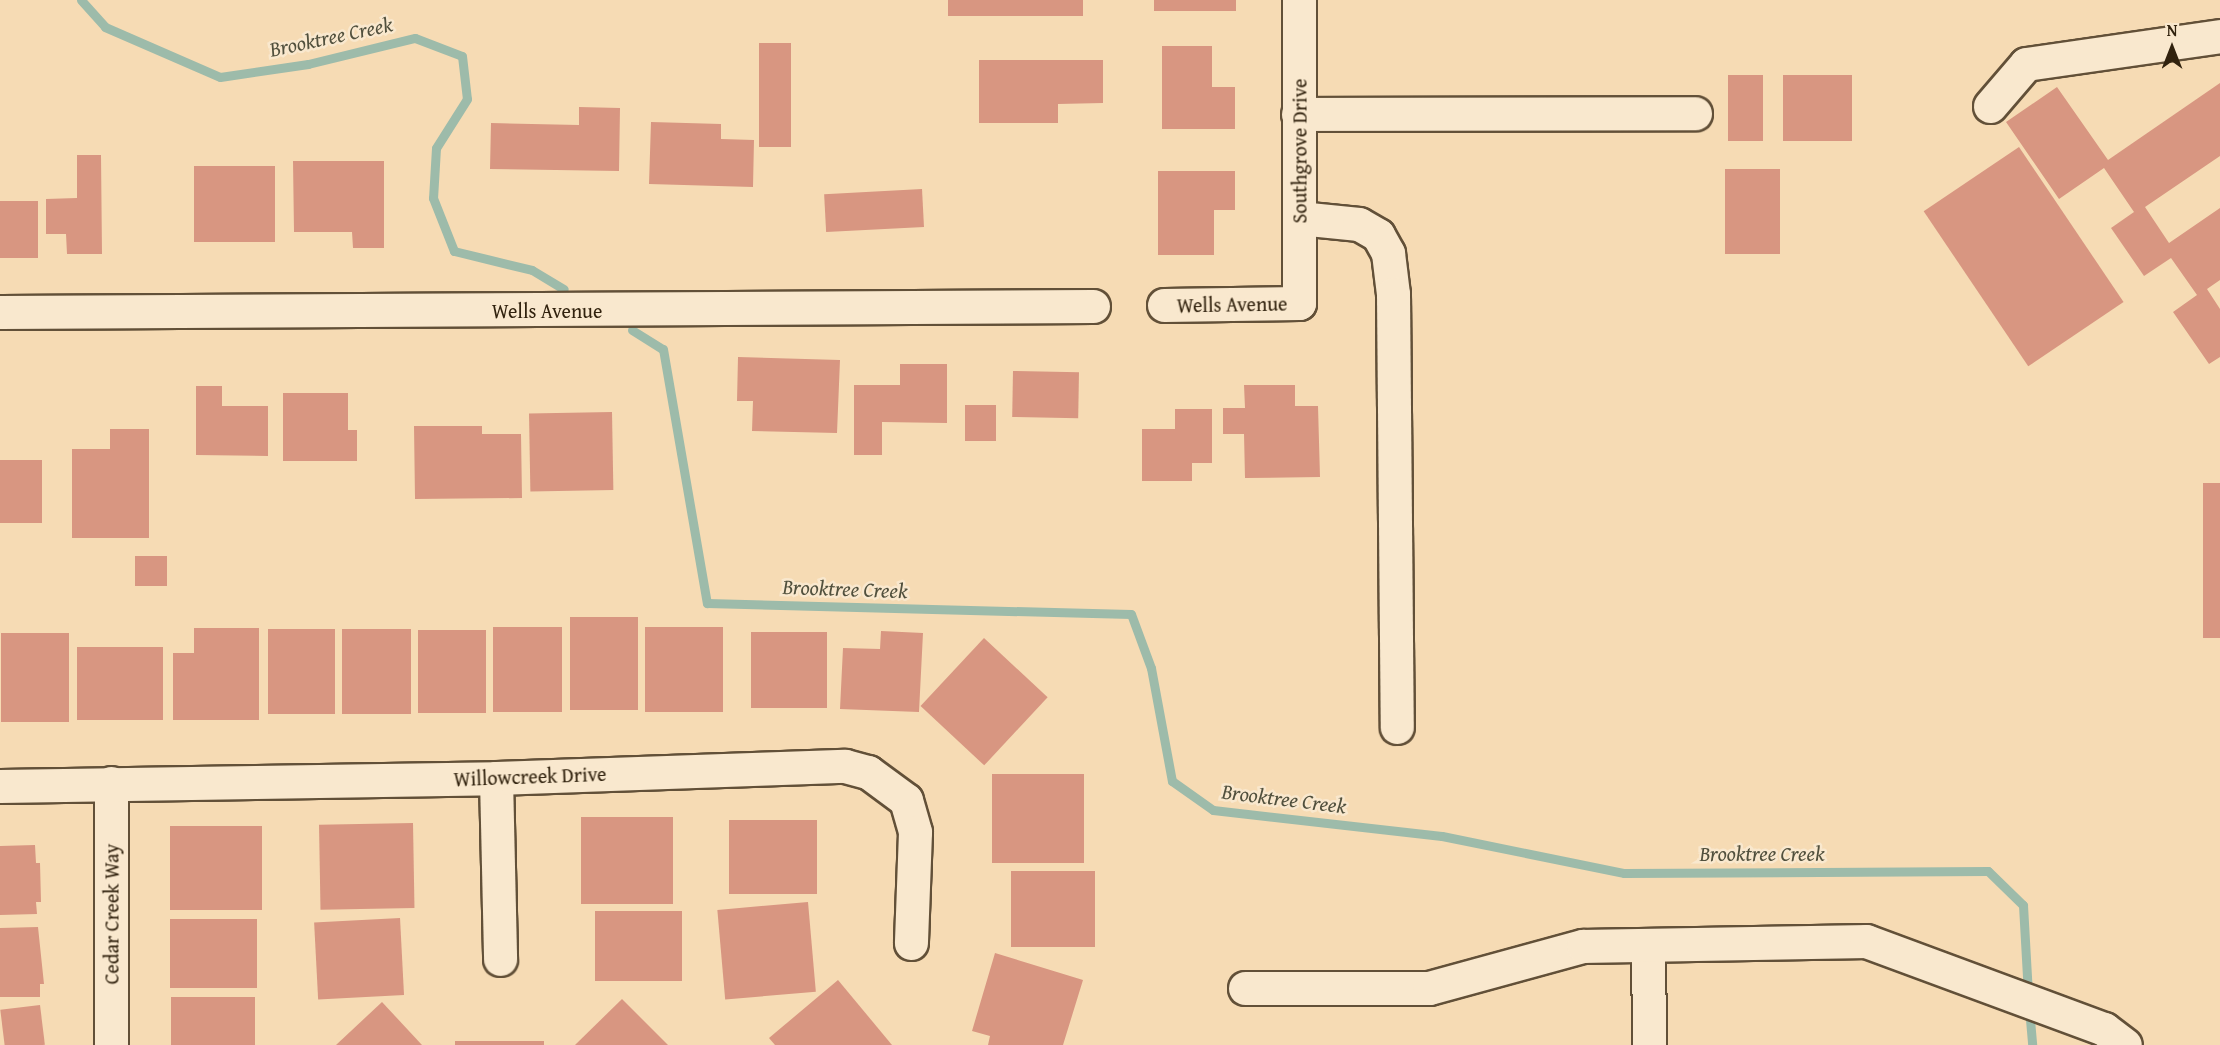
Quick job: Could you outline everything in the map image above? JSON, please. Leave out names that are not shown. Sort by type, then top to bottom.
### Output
[{"type":"street","name":"Southgrove Drive","points":[[1299,0],[1299,303]]},
{"type":"street","points":[[1990,106],[2026,64],[2220,36]]},
{"type":"street","points":[[1299,114],[1695,113]]},
{"type":"street","points":[[1299,219],[1359,224],[1378,235],[1388,253],[1393,294],[1397,727]]},
{"type":"street","name":"Wells Avenue","points":[[1164,304],[1299,303]]},
{"type":"street","name":"Wells Avenue","points":[[0,312],[1093,306]]},
{"type":"street","name":"Willowcreek Drive","points":[[0,786],[496,778],[845,766],[868,772],[906,800],[915,832],[911,943]]},
{"type":"street","points":[[496,778],[500,959]]},
{"type":"street","name":"Cedar Creek Way","points":[[111,783],[111,1045]]},
{"type":"street","points":[[1245,988],[1429,988],[1583,946],[1866,941],[2104,1029],[2125,1045]]},
{"type":"street","points":[[1648,945],[1649,1045]]},
{"type":"building","points":[[948,0],[1083,0],[1083,16],[948,16]]},
{"type":"building","points":[[1154,0],[1236,0],[1236,11],[1154,11]]},
{"type":"building","points":[[759,43],[791,43],[791,147],[759,147]]},
{"type":"building","points":[[1162,46],[1212,46],[1212,87],[1235,87],[1235,129],[1162,129]]},
{"type":"building","points":[[979,60],[1103,60],[1103,103],[1058,104],[1058,123],[979,123]]},
{"type":"building","points":[[1728,75],[1763,75],[1763,141],[1728,141]]},
{"type":"building","points":[[1783,75],[1852,75],[1852,141],[1783,141]]},
{"type":"building","points":[[2220,83],[2220,156],[2145,207],[2169,243],[2220,208],[2220,280],[2207,289],[2220,309],[2220,357],[2209,364],[2173,312],[2197,295],[2171,258],[2144,276],[2111,228],[2134,212],[2104,168],[2059,199],[2006,122],[2057,87],[2108,160]]},
{"type":"building","points":[[579,107],[620,108],[619,171],[490,169],[491,123],[579,125]]},
{"type":"building","points":[[651,122],[721,124],[721,139],[754,140],[753,187],[649,184]]},
{"type":"building","points":[[2019,147],[2124,302],[2028,366],[1924,211]]},
{"type":"building","points":[[77,155],[101,155],[102,254],[67,254],[66,234],[46,234],[46,199],[77,198]]},
{"type":"building","points":[[293,161],[384,161],[384,248],[353,248],[352,232],[294,232]]},
{"type":"building","points":[[194,166],[275,166],[275,242],[194,242]]},
{"type":"building","points":[[1725,169],[1780,169],[1780,254],[1725,254]]},
{"type":"building","points":[[1158,171],[1235,171],[1235,210],[1214,210],[1214,255],[1158,255]]},
{"type":"building","points":[[922,189],[924,227],[826,232],[824,194]]},
{"type":"building","points":[[0,201],[38,201],[38,258],[0,258]]},
{"type":"building","points":[[738,357],[840,360],[837,433],[752,431],[753,401],[737,401]]},
{"type":"building","points":[[900,364],[947,364],[947,423],[882,422],[882,455],[854,455],[854,385],[900,385]]},
{"type":"building","points":[[1013,371],[1079,372],[1078,418],[1012,417]]},
{"type":"building","points":[[1244,385],[1295,385],[1295,406],[1318,406],[1320,477],[1245,478],[1244,434],[1223,434],[1223,408],[1245,408]]},
{"type":"building","points":[[196,386],[222,386],[222,406],[268,406],[268,456],[196,455]]},
{"type":"building","points":[[283,393],[348,393],[348,430],[357,430],[357,461],[283,461]]},
{"type":"building","points":[[965,405],[996,405],[996,441],[965,441]]},
{"type":"building","points":[[1175,409],[1212,409],[1212,463],[1192,463],[1192,481],[1142,481],[1142,429],[1175,429]]},
{"type":"building","points":[[612,412],[613,490],[530,491],[529,413]]},
{"type":"building","points":[[414,426],[482,426],[482,434],[521,434],[522,498],[415,499]]},
{"type":"building","points":[[110,429],[149,429],[149,538],[72,538],[72,449],[110,449]]},
{"type":"building","points":[[0,460],[42,460],[42,523],[0,523]]},
{"type":"building","points":[[2203,483],[2220,483],[2220,638],[2203,638]]},
{"type":"building","points":[[135,556],[167,556],[167,586],[135,586]]},
{"type":"building","points":[[570,617],[638,617],[638,710],[570,710]]},
{"type":"building","points":[[493,627],[562,627],[562,712],[493,712]]},
{"type":"building","points":[[645,627],[723,627],[723,712],[645,712]]},
{"type":"building","points":[[194,628],[259,628],[259,720],[173,720],[173,653],[194,653]]},
{"type":"building","points":[[268,629],[335,629],[335,714],[268,714]]},
{"type":"building","points":[[342,629],[411,629],[411,714],[342,714]]},
{"type":"building","points":[[418,630],[486,630],[486,713],[418,713]]},
{"type":"building","points":[[881,631],[923,633],[919,712],[840,709],[843,648],[880,649]]},
{"type":"building","points":[[751,632],[827,632],[827,708],[751,708]]},
{"type":"building","points":[[1,633],[69,633],[69,722],[1,722]]},
{"type":"building","points":[[984,638],[1048,697],[984,765],[921,706]]},
{"type":"building","points":[[77,647],[163,647],[163,720],[77,720]]},
{"type":"building","points":[[992,774],[1084,774],[1084,863],[992,863]]},
{"type":"building","points":[[581,817],[673,817],[673,904],[581,904]]},
{"type":"building","points":[[729,820],[817,820],[817,894],[729,894]]},
{"type":"building","points":[[413,823],[414,908],[320,910],[319,825]]},
{"type":"building","points":[[170,826],[262,826],[262,910],[170,910]]},
{"type":"building","points":[[35,845],[36,863],[40,863],[41,902],[36,902],[37,914],[0,915],[0,846]]},
{"type":"building","points":[[1011,871],[1095,871],[1095,947],[1011,947]]},
{"type":"building","points":[[808,902],[816,992],[725,1000],[717,910]]},
{"type":"building","points":[[595,911],[682,911],[682,981],[595,981]]},
{"type":"building","points":[[400,918],[404,995],[318,999],[314,923]]},
{"type":"building","points":[[170,919],[257,919],[257,988],[170,988]]},
{"type":"building","points":[[38,927],[44,984],[40,984],[40,997],[0,997],[0,928]]},
{"type":"building","points":[[995,953],[1083,980],[1063,1045],[988,1045],[990,1036],[972,1031]]},
{"type":"building","points":[[838,980],[892,1045],[775,1045],[769,1038]]},
{"type":"building","points":[[171,997],[255,997],[255,1045],[171,1045]]},
{"type":"building","points":[[622,999],[668,1045],[575,1045]]},
{"type":"building","points":[[382,1002],[422,1045],[336,1045]]},
{"type":"building","points":[[40,1005],[45,1045],[5,1045],[0,1010]]},
{"type":"building","points":[[455,1041],[544,1041],[544,1045],[455,1045]]},
{"type":"waterway","name":"Brooktree Creek","points":[[81,0],[105,27],[220,77],[308,64],[415,38],[462,56],[467,99],[436,148],[433,198],[454,251],[532,270],[564,289]]},
{"type":"waterway","name":"Brooktree Creek","points":[[632,330],[663,349],[707,603],[1131,614],[1151,668],[1172,781],[1213,810],[1442,836],[1624,873],[1988,871],[2023,905],[2028,995]]},
{"type":"waterway","name":"Brooktree Creek","points":[[2029,1008],[2032,1045]]}]
